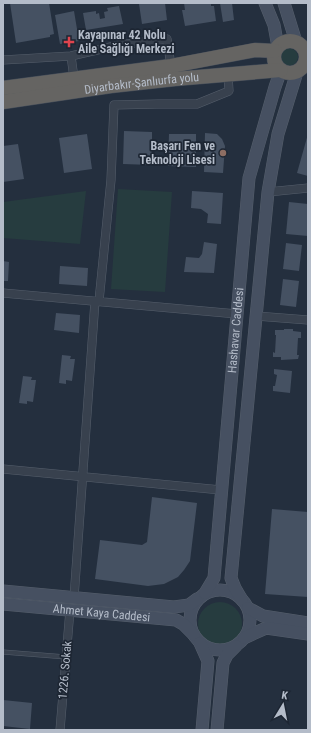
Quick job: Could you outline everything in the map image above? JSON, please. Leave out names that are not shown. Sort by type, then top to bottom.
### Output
[{"type":"highway","points":[[286,41],[301,43],[306,52],[306,58],[301,71],[288,73],[281,70],[274,61],[276,49],[286,41]]},
{"type":"highway","name":"Diyarbakır-Şanlıurfa yolu","points":[[3,88],[171,66],[255,50],[276,49]]},
{"type":"highway","name":"Diyarbakır-Şanlıurfa yolu","points":[[3,102],[111,86],[281,70]]},
{"type":"highway","points":[[3,83],[26,84]]},
{"type":"highway","points":[[3,106],[20,100]]},
{"type":"main road","points":[[266,3],[274,25],[276,49]]},
{"type":"main road","points":[[284,3],[301,43]]},
{"type":"main road","name":"Hashavar Caddesi","points":[[201,596],[214,578],[249,178],[274,87],[281,70]]},
{"type":"main road","points":[[217,730],[223,663],[227,655],[249,629],[250,618],[245,604],[235,588],[231,578],[268,192],[278,134],[301,71]]},
{"type":"main road","points":[[3,592],[174,607],[189,605],[201,596],[214,590],[224,590],[234,593],[245,604],[263,616],[308,623]]},
{"type":"main road","points":[[201,596],[192,607],[190,626],[208,661],[202,730]]},
{"type":"main road","name":"Ahmet Kaya Caddesi","points":[[3,604],[176,620],[183,624],[197,639]]},
{"type":"main road","points":[[197,639],[208,648],[217,650],[227,649],[266,628],[308,634]]},
{"type":"street","points":[[3,60],[71,56],[119,45],[167,39],[171,66]]},
{"type":"street","points":[[71,56],[74,78]]},
{"type":"street","points":[[74,598],[82,476],[97,301],[111,180],[114,105],[197,104],[229,91],[228,75]]},
{"type":"street","points":[[268,192],[308,188]]},
{"type":"street","points":[[3,293],[237,314]]},
{"type":"street","points":[[256,316],[308,320]]},
{"type":"street","points":[[3,469],[221,490]]},
{"type":"street","name":"1226. Sokak","points":[[60,730],[70,610]]},
{"type":"lane","points":[[3,652],[66,657]]},
{"type":"green space","points":[[289,48],[295,51],[298,57],[295,63],[289,66],[283,63],[280,57],[283,51]]},
{"type":"green space","points":[[118,189],[172,192],[165,292],[111,289]]},
{"type":"green space","points":[[86,191],[80,244],[3,238],[3,202]]},
{"type":"green space","points":[[220,602],[232,606],[238,612],[242,624],[238,636],[232,642],[220,646],[208,642],[202,636],[198,624],[202,612],[208,606]]},
{"type":"building","points":[[10,3],[49,3],[54,34],[50,35],[50,37],[16,43]]},
{"type":"building","points":[[165,3],[167,20],[142,24],[139,4]]},
{"type":"building","points":[[184,3],[211,3],[211,6],[214,6],[216,21],[185,26],[182,10],[185,10]]},
{"type":"building","points":[[220,3],[232,3],[234,20],[223,22]]},
{"type":"building","points":[[119,6],[123,24],[86,30],[83,13],[96,11],[96,14],[99,13],[100,19],[105,18],[104,12],[108,11],[107,8]]},
{"type":"building","points":[[74,11],[79,41],[60,44],[55,15]]},
{"type":"building","points":[[124,131],[152,132],[152,165],[123,164]]},
{"type":"building","points":[[205,133],[217,134],[222,139],[225,146],[223,173],[204,172]]},
{"type":"building","points":[[87,134],[92,169],[64,173],[59,138]]},
{"type":"building","points":[[169,134],[196,134],[196,167],[168,166]]},
{"type":"building","points":[[308,134],[308,176],[297,173]]},
{"type":"building","points":[[18,144],[24,179],[3,182],[3,146]]},
{"type":"building","points":[[192,191],[223,193],[221,224],[207,223],[208,214],[201,209],[191,208]]},
{"type":"building","points":[[289,202],[308,204],[308,236],[286,234]]},
{"type":"building","points":[[204,242],[217,244],[214,273],[184,272],[186,257],[199,258],[202,254]]},
{"type":"building","points":[[286,243],[302,245],[299,271],[283,269]]},
{"type":"building","points":[[3,261],[9,262],[8,281],[3,281]]},
{"type":"building","points":[[60,266],[88,268],[87,286],[59,284]]},
{"type":"building","points":[[283,279],[299,281],[296,307],[280,305]]},
{"type":"building","points":[[56,313],[80,315],[79,333],[54,330]]},
{"type":"building","points":[[293,329],[293,331],[301,332],[301,338],[298,338],[298,359],[281,360],[281,357],[273,357],[273,352],[275,353],[275,330]]},
{"type":"building","points":[[62,355],[71,356],[70,359],[75,359],[72,381],[66,380],[66,384],[59,383]]},
{"type":"building","points":[[274,369],[292,371],[290,393],[273,391],[273,386],[275,386],[277,375],[274,374]]},
{"type":"building","points":[[23,376],[32,377],[31,380],[36,380],[33,402],[27,401],[27,404],[19,403]]},
{"type":"building","points":[[152,497],[197,503],[190,561],[184,570],[178,577],[164,584],[148,586],[95,579],[100,540],[142,545],[147,542]]},
{"type":"building","points":[[272,509],[308,512],[308,597],[265,594]]},
{"type":"building","points":[[3,700],[32,703],[30,729],[3,726]]},
{"type":"place","name":"Kayapınar 42 Nolu Aile Sağlığı Merkezi","points":[[69,42]]},
{"type":"place","name":"Başarı Fen ve Teknoloji Lisesi","points":[[223,153]]}]
